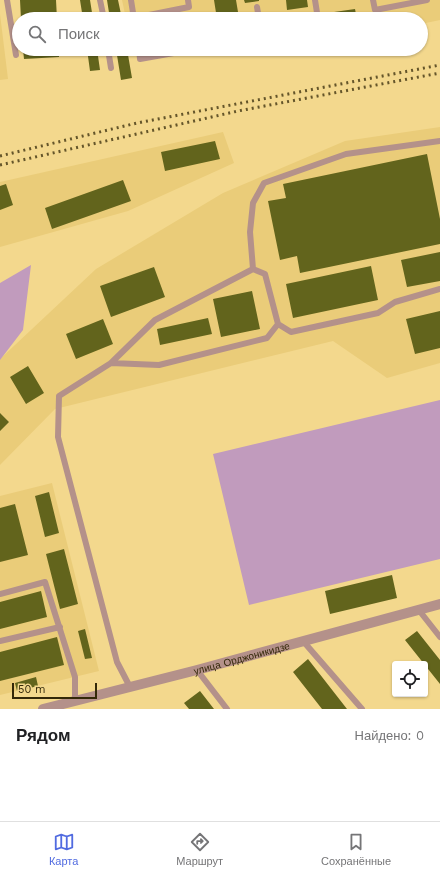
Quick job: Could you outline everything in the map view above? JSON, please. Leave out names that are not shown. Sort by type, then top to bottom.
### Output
[{"type":"street","name":"улица Орджоникидзе","points":[[43,709],[197,670],[440,604]]},
{"type":"lane","points":[[7,0],[12,31]]},
{"type":"lane","points":[[100,0],[103,12]]},
{"type":"lane","points":[[131,0],[133,12]]},
{"type":"lane","points":[[164,12],[189,7],[188,0]]},
{"type":"lane","points":[[315,0],[317,12]]},
{"type":"lane","points":[[373,0],[375,10],[427,0]]},
{"type":"lane","points":[[257,7],[258,12]]},
{"type":"lane","points":[[109,56],[112,68]]},
{"type":"lane","points":[[140,56],[140,59],[157,56]]},
{"type":"lane","points":[[253,269],[250,232],[253,203],[264,183],[346,154],[440,141]]},
{"type":"lane","points":[[253,269],[265,274],[278,324],[290,332],[378,313],[395,302],[440,289]]},
{"type":"lane","points":[[130,687],[118,662],[58,437],[59,396],[110,363],[155,320],[253,269]]},
{"type":"lane","points":[[110,363],[159,365],[267,338],[278,324]]},
{"type":"lane","points":[[0,594],[45,582],[75,677],[75,701]]},
{"type":"lane","points":[[418,609],[440,637]]},
{"type":"lane","points":[[0,641],[60,627]]},
{"type":"lane","points":[[303,641],[362,709]]},
{"type":"lane","points":[[197,670],[227,709]]},
{"type":"shaded area","points":[[122,0],[440,0],[440,20],[428,23],[428,12],[125,12]]},
{"type":"shaded area","points":[[0,14],[8,79],[0,80]]},
{"type":"shaded area","points":[[440,127],[440,363],[387,378],[333,341],[55,409],[0,465],[0,359],[96,269],[223,193],[345,141]]},
{"type":"shaded area","points":[[223,132],[234,163],[128,211],[0,247],[0,182]]},
{"type":"shaded area","points":[[31,265],[23,330],[0,360],[0,283]]},
{"type":"shaded area","points":[[440,400],[440,559],[249,605],[213,454]]},
{"type":"shaded area","points":[[52,483],[99,671],[0,695],[0,496]]},
{"type":"building","points":[[20,0],[56,0],[57,12],[21,12]]},
{"type":"building","points":[[80,0],[90,0],[92,12],[82,12]]},
{"type":"building","points":[[107,0],[118,0],[121,12],[109,12]]},
{"type":"building","points":[[214,0],[236,0],[238,12],[216,12]]},
{"type":"building","points":[[244,0],[259,0],[259,1],[245,3]]},
{"type":"building","points":[[286,0],[307,0],[308,7],[287,10]]},
{"type":"building","points":[[355,9],[356,12],[334,12]]},
{"type":"building","points":[[24,56],[59,56],[59,57],[24,59]]},
{"type":"building","points":[[88,56],[98,56],[100,70],[90,71]]},
{"type":"building","points":[[117,56],[128,56],[132,78],[121,80]]},
{"type":"building","points":[[215,141],[220,159],[165,171],[161,152]]},
{"type":"building","points":[[427,154],[440,219],[440,244],[300,273],[297,256],[280,260],[268,201],[286,198],[283,184]]},
{"type":"building","points":[[123,180],[131,201],[52,229],[45,208]]},
{"type":"building","points":[[6,184],[13,205],[0,210],[0,186]]},
{"type":"building","points":[[440,252],[440,281],[407,287],[401,260]]},
{"type":"building","points":[[371,266],[378,300],[293,318],[286,284]]},
{"type":"building","points":[[154,267],[165,297],[111,317],[100,286]]},
{"type":"building","points":[[252,291],[260,329],[221,337],[213,299]]},
{"type":"building","points":[[440,311],[440,348],[415,354],[406,319]]},
{"type":"building","points":[[208,318],[212,334],[160,345],[157,329]]},
{"type":"building","points":[[103,319],[113,344],[76,359],[66,334]]},
{"type":"building","points":[[28,366],[44,393],[26,404],[10,377]]},
{"type":"building","points":[[0,413],[9,422],[0,431]]},
{"type":"building","points":[[49,492],[59,533],[45,537],[35,496]]},
{"type":"building","points":[[15,504],[28,555],[0,562],[0,508]]},
{"type":"building","points":[[64,549],[78,604],[60,609],[46,554]]},
{"type":"building","points":[[392,575],[397,598],[330,614],[325,591]]},
{"type":"building","points":[[41,591],[47,617],[0,629],[0,602]]},
{"type":"building","points":[[85,629],[92,658],[85,659],[78,631]]},
{"type":"building","points":[[417,631],[440,660],[440,684],[428,669],[428,661],[422,661],[405,640]]},
{"type":"building","points":[[57,637],[64,665],[0,681],[0,652]]},
{"type":"building","points":[[308,659],[347,709],[322,709],[293,672]]},
{"type":"building","points":[[36,677],[38,686],[17,691],[15,683]]},
{"type":"building","points":[[200,691],[214,709],[189,709],[184,703]]},
{"type":"railway","points":[[0,156],[137,123],[440,65]]},
{"type":"railway","points":[[0,165],[238,111],[440,73]]}]
